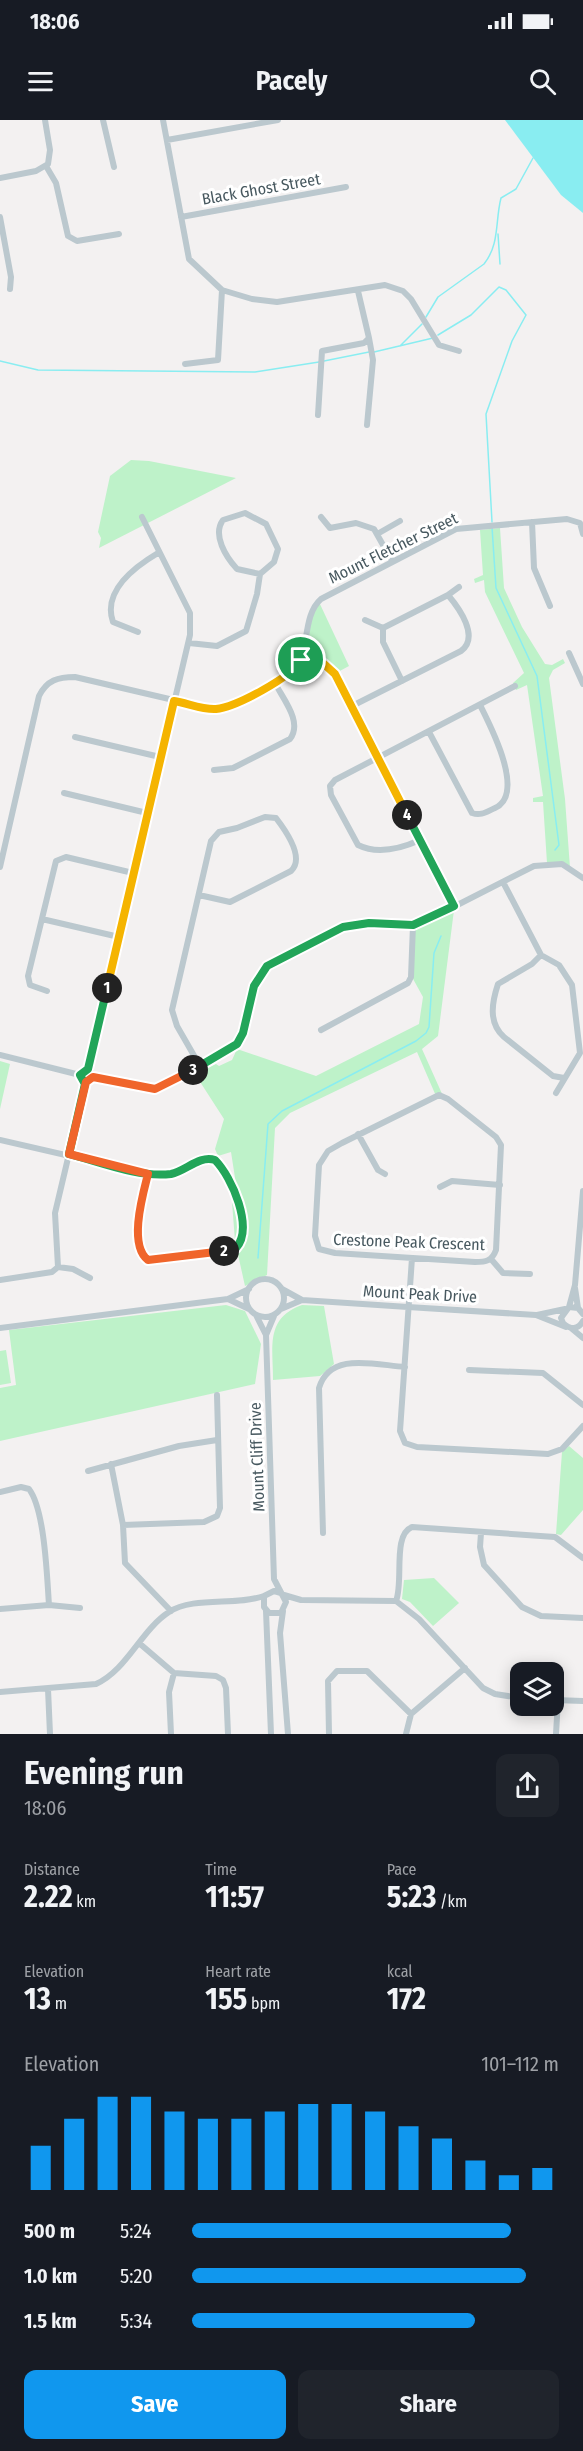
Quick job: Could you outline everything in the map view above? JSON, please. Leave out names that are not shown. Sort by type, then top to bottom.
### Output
[{"type":"street","points":[[0,178],[36,171],[46,166],[50,154],[45,120]]},
{"type":"street","points":[[103,120],[114,167]]},
{"type":"street","points":[[163,120],[189,259],[222,290],[252,299],[277,302],[352,289],[357,291],[376,285],[396,288],[411,299],[435,341],[443,348],[459,351]]},
{"type":"street","points":[[167,140],[278,120]]},
{"type":"street","points":[[46,166],[56,183],[68,236],[76,241],[119,234]]},
{"type":"street","name":"Black Ghost Street","points":[[181,217],[346,187]]},
{"type":"street","points":[[0,218],[11,277],[10,289]]},
{"type":"street","points":[[185,364],[218,360],[222,290]]},
{"type":"street","points":[[357,291],[373,360],[367,425]]},
{"type":"street","points":[[318,415],[323,365],[322,351],[364,343],[369,338]]},
{"type":"street","points":[[189,643],[218,646],[246,631],[257,594],[260,574],[277,556],[276,542],[266,524],[259,519],[245,513],[223,520],[218,531],[228,557],[237,569],[260,574]]},
{"type":"street","points":[[80,1075],[88,1069],[160,757],[189,643],[190,613],[141,517]]},
{"type":"street","points":[[321,517],[330,528],[361,524],[379,533],[392,561]]},
{"type":"street","name":"Mount Fletcher Street","points":[[301,660],[316,603],[333,591],[456,529],[491,524],[576,520],[582,527],[583,534]]},
{"type":"street","points":[[379,533],[400,521]]},
{"type":"street","points":[[532,522],[534,568],[550,606]]},
{"type":"street","points":[[138,632],[113,622],[112,603],[123,580],[131,570],[158,553]]},
{"type":"street","points":[[383,628],[448,595],[459,586]]},
{"type":"street","points":[[352,706],[461,651],[468,644],[469,632],[448,595]]},
{"type":"street","points":[[365,620],[383,628]]},
{"type":"street","points":[[383,628],[383,642],[402,681]]},
{"type":"street","points":[[569,653],[583,684]]},
{"type":"street","points":[[0,867],[39,696],[47,684],[54,679],[75,677],[174,701],[219,708],[275,683],[296,668],[301,660],[328,667],[352,706],[454,906]]},
{"type":"street","points":[[214,770],[233,768],[290,739],[294,734],[294,721],[275,683]]},
{"type":"street","points":[[420,840],[401,849],[373,849],[358,845],[331,795],[330,786],[335,780],[514,686]]},
{"type":"street","points":[[429,732],[472,813],[482,814],[501,805],[507,794],[501,750],[480,705]]},
{"type":"street","points":[[75,737],[160,757]]},
{"type":"street","points":[[64,793],[147,813]]},
{"type":"street","points":[[199,896],[230,902],[291,872],[296,867],[297,857],[276,818],[265,817],[215,834],[199,896],[172,1010],[177,1026],[200,1066]]},
{"type":"street","points":[[47,991],[31,986],[28,982],[57,859],[66,857],[133,873]]},
{"type":"street","points":[[58,1267],[55,1212],[86,1082],[93,1077],[155,1089],[166,1086],[234,1047],[240,1039],[254,986],[267,966],[343,927],[369,923],[413,925],[530,867],[562,864],[583,878]]},
{"type":"street","points":[[503,882],[541,955],[559,965],[572,985],[580,1053],[555,1093]]},
{"type":"street","points":[[42,919],[119,937]]},
{"type":"street","points":[[321,1030],[408,983],[411,976],[413,925]]},
{"type":"street","points":[[541,955],[532,964],[498,984],[493,1020],[497,1031],[504,1037],[553,1076],[564,1078]]},
{"type":"street","points":[[0,1055],[80,1075],[86,1082]]},
{"type":"street","points":[[88,1069],[93,1077]]},
{"type":"street","name":"Crestone Peak Crescent","points":[[444,1096],[498,1138],[502,1150],[500,1185],[496,1250],[491,1259],[485,1262],[324,1252],[316,1245],[319,1165],[328,1151],[358,1134],[430,1098],[444,1096]]},
{"type":"street","points":[[358,1134],[378,1170],[386,1174]]},
{"type":"street","points":[[0,1140],[69,1154],[148,1174],[176,1173],[203,1159],[215,1160],[240,1207],[242,1233],[239,1245],[227,1251],[154,1260],[144,1257],[139,1240],[138,1222],[148,1174]]},
{"type":"street","points":[[440,1187],[452,1181],[500,1185]]},
{"type":"street","points":[[583,1191],[580,1202],[574,1285],[567,1308],[561,1318],[569,1328],[580,1325],[583,1321]]},
{"type":"street","points":[[412,1258],[400,1431],[402,1439],[409,1445],[553,1453],[562,1449],[583,1426]]},
{"type":"street","points":[[491,1259],[503,1273],[530,1274]]},
{"type":"street","points":[[0,1280],[51,1272],[58,1267],[73,1269],[90,1278]]},
{"type":"street","name":"Mount Peak Drive","points":[[0,1328],[228,1299],[249,1289],[257,1281],[267,1279],[274,1281],[282,1289],[302,1300],[536,1315],[567,1308],[578,1308]]},
{"type":"street","points":[[574,1285],[578,1308],[583,1314]]},
{"type":"street","points":[[249,1289],[246,1300],[249,1309]]},
{"type":"street","points":[[281,1309],[285,1300],[282,1289]]},
{"type":"street","points":[[228,1299],[256,1315],[265,1318],[274,1316]]},
{"type":"street","name":"Mount Peak Drive","points":[[274,1316],[281,1309],[302,1300]]},
{"type":"street","name":"Mount Cliff Drive","points":[[256,1315],[266,1335],[274,1579],[282,1594]]},
{"type":"street","name":"Mount Peak Drive","points":[[536,1315],[569,1328],[583,1338]]},
{"type":"street","name":"Mount Cliff Drive","points":[[266,1335],[274,1316]]},
{"type":"street","points":[[323,1533],[319,1388],[324,1375],[333,1367],[346,1363],[405,1367]]},
{"type":"street","points":[[469,1370],[543,1374],[583,1405]]},
{"type":"street","points":[[123,1525],[204,1522],[217,1516],[220,1508],[217,1395]]},
{"type":"street","points":[[88,1471],[179,1446],[217,1440]]},
{"type":"street","points":[[111,1464],[123,1525],[124,1558],[128,1568],[171,1611]]},
{"type":"street","points":[[0,1492],[21,1487],[29,1489],[33,1495],[42,1536],[49,1605]]},
{"type":"street","points":[[396,1601],[400,1585],[401,1538],[407,1529],[421,1527],[555,1537],[583,1557]]},
{"type":"street","points":[[481,1533],[480,1547],[484,1565],[522,1607],[541,1616],[583,1618]]},
{"type":"street","name":"Mount Cliff Drive","points":[[266,1595],[274,1579]]},
{"type":"street","points":[[0,1692],[88,1686],[101,1681],[171,1611],[186,1605],[248,1602],[274,1591],[301,1600],[396,1601],[419,1619],[489,1692],[510,1696]]},
{"type":"street","points":[[282,1594],[284,1609],[280,1633],[288,1734]]},
{"type":"street","points":[[266,1595],[268,1632],[266,1679],[271,1734]]},
{"type":"street","points":[[248,1602],[273,1614],[301,1600]]},
{"type":"street","points":[[0,1610],[49,1605],[80,1608]]},
{"type":"street","points":[[139,1643],[174,1673],[216,1676],[223,1680],[226,1688],[228,1734]]},
{"type":"street","points":[[406,1734],[411,1714],[465,1668]]},
{"type":"street","points":[[329,1734],[328,1681],[337,1671],[367,1671],[411,1714]]},
{"type":"street","points":[[171,1734],[169,1692],[174,1673]]},
{"type":"street","points":[[48,1689],[50,1734]]},
{"type":"street","points":[[564,1700],[583,1701]]},
{"type":"street","points":[[556,1716],[556,1734]]},
{"type":"green space","points":[[131,460],[149,461],[236,478],[99,548],[101,538],[98,532],[110,476]]},
{"type":"green space","points":[[500,528],[504,588],[522,627],[545,664],[552,665],[563,659],[565,663],[553,670],[549,678],[565,799],[570,868],[547,863],[543,802],[533,802],[533,798],[543,796],[527,685],[516,690],[513,683],[524,673],[485,592],[484,580],[475,583],[474,579],[483,575],[480,530]]},
{"type":"green space","points":[[319,602],[349,666],[336,673],[303,660],[314,605]]},
{"type":"green space","points":[[454,910],[438,1036],[422,1049],[443,1096],[436,1096],[417,1052],[290,1113],[275,1128],[267,1275],[245,1286],[235,1241],[232,1202],[238,1197],[231,1152],[218,1156],[215,1149],[224,1119],[195,1074],[216,1064],[219,1066],[232,1060],[237,1049],[316,1076],[419,1024],[423,997],[412,977],[415,928]]},
{"type":"green space","points":[[0,1061],[10,1064],[0,1109]]},
{"type":"green space","points":[[226,1305],[245,1311],[261,1344],[255,1384],[0,1441],[0,1388],[16,1385],[9,1330]]},
{"type":"green space","points":[[302,1305],[324,1306],[334,1364],[320,1376],[273,1380],[272,1345],[277,1326],[290,1311]]},
{"type":"green space","points":[[6,1350],[11,1383],[0,1385],[0,1351]]},
{"type":"green space","points":[[569,1446],[583,1458],[583,1510],[561,1535],[556,1534],[562,1452]]},
{"type":"green space","points":[[434,1578],[459,1603],[433,1626],[410,1602],[402,1599],[404,1580]]},
{"type":"water","points":[[505,120],[583,120],[583,213],[561,195]]},
{"type":"waterway","points":[[426,317],[438,297],[484,264],[493,248],[501,198],[516,189],[533,158]]},
{"type":"waterway","points":[[498,234],[500,264]]},
{"type":"waterway","points":[[438,335],[471,315],[499,287],[506,290],[526,315],[512,341],[486,414],[492,522]]},
{"type":"waterway","points":[[400,346],[422,324]]},
{"type":"waterway","points":[[374,352],[433,338]]},
{"type":"waterway","points":[[324,361],[369,352]]},
{"type":"waterway","points":[[0,361],[38,370],[255,372],[319,362]]},
{"type":"waterway","points":[[492,527],[496,588],[537,676],[559,845],[555,850]]},
{"type":"waterway","points":[[258,1258],[268,1124],[282,1111],[416,1041],[426,1033],[429,1027],[434,953],[441,936]]},
{"type":"route","points":[[301,660],[298,667],[275,683],[225,707],[212,709],[174,701],[88,1069],[82,1071],[80,1075],[81,1079],[86,1082],[85,1084],[69,1154],[148,1174],[176,1173],[203,1159],[215,1160],[239,1202],[242,1233],[239,1245],[227,1251],[148,1260],[141,1252],[138,1222],[148,1174],[69,1154],[86,1082],[93,1077],[144,1088],[155,1089],[166,1086],[237,1044],[243,1033],[254,986],[267,966],[343,927],[357,923],[413,925],[433,918],[454,906],[335,674],[324,664],[301,660]]}]
